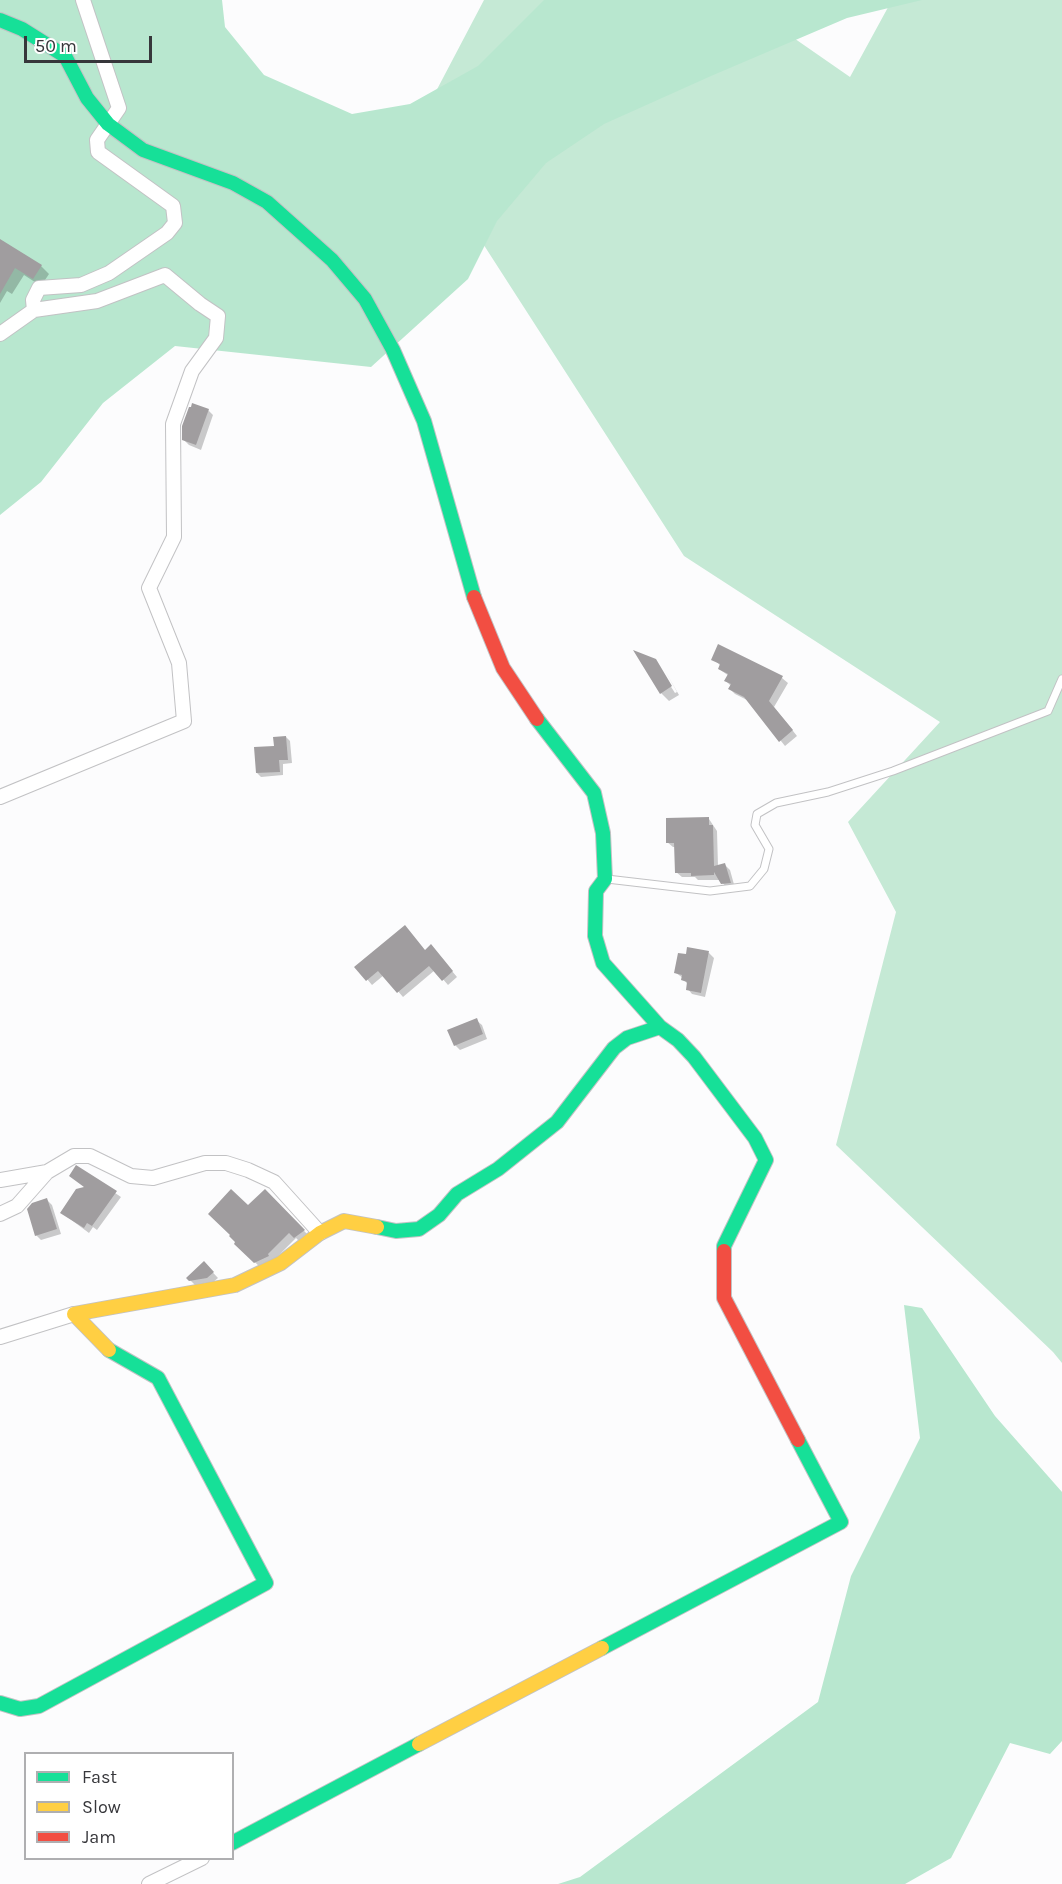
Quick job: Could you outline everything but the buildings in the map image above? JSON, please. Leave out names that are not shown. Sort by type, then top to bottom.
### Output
[{"type":"street","points":[[34,310],[33,300],[39,288],[81,285],[109,273],[167,233],[175,223],[173,206],[98,152],[98,140],[119,108],[83,0]]},
{"type":"street","points":[[0,20],[22,29],[65,56],[87,98],[108,124],[143,150],[233,183],[267,202],[332,260],[365,299],[393,350],[424,421],[478,609],[503,668],[548,734],[594,793],[603,833],[605,879],[596,891],[595,936],[603,963],[660,1027],[678,1040],[694,1057],[755,1138],[766,1160],[724,1246],[724,1298],[841,1522],[234,1842]]},
{"type":"street","points":[[0,334],[34,310],[98,301],[165,275],[218,316],[216,338],[192,371],[173,424],[174,537],[149,588],[179,663],[184,721],[0,797]]},
{"type":"street","points":[[0,1337],[74,1314],[235,1285],[280,1263],[320,1233],[344,1221],[396,1231],[419,1229],[439,1215],[457,1194],[498,1169],[557,1122],[614,1048],[627,1038],[660,1027]]},
{"type":"street","points":[[0,1214],[17,1206],[47,1172],[74,1156],[90,1156],[131,1176],[153,1178],[205,1163],[226,1163],[274,1182],[320,1233]]},
{"type":"street","points":[[0,1179],[47,1172]]},
{"type":"street","points":[[0,1703],[20,1709],[39,1706],[266,1583],[158,1378],[110,1351],[74,1314]]},
{"type":"street","points":[[148,1884],[198,1860]]},
{"type":"lane","points":[[605,879],[710,891],[750,886],[764,869],[769,849],[755,825],[757,814],[776,803],[828,792],[893,771],[1048,711],[1062,679]]},
{"type":"green space","points":[[0,0],[222,0],[225,27],[264,75],[352,114],[410,104],[478,66],[544,0],[922,0],[847,18],[604,124],[546,163],[497,221],[468,279],[371,367],[175,346],[103,403],[41,482],[0,515]]},
{"type":"green space","points":[[484,0],[739,0],[850,77],[892,0],[1062,0],[1062,1363],[836,1145],[896,912],[848,822],[940,722],[684,556],[413,135]]},
{"type":"green space","points":[[904,1305],[922,1308],[995,1416],[1062,1492],[1062,1741],[1050,1754],[1010,1743],[951,1858],[905,1884],[558,1884],[580,1877],[818,1702],[851,1576],[920,1438]]},
{"type":"traffic: fast","points":[[0,20],[22,29],[65,56],[87,98],[108,124],[143,150],[233,183],[267,202],[332,260],[365,299],[393,350],[424,421],[474,597]]},
{"type":"traffic: fast","points":[[537,719],[594,793],[603,833],[605,879],[596,891],[595,936],[603,963],[660,1027],[678,1040],[694,1057],[755,1138],[766,1160],[724,1246],[724,1251]]},
{"type":"traffic: fast","points":[[377,1227],[396,1231],[419,1229],[439,1215],[457,1194],[498,1169],[557,1122],[614,1048],[627,1038],[660,1027]]},
{"type":"traffic: fast","points":[[0,1703],[20,1709],[39,1706],[266,1583],[158,1378],[109,1350]]},
{"type":"traffic: fast","points":[[602,1648],[841,1522],[798,1440]]},
{"type":"traffic: fast","points":[[234,1842],[419,1744]]},
{"type":"traffic: slow","points":[[109,1350],[74,1314],[235,1285],[281,1263],[320,1233],[344,1221],[377,1227]]},
{"type":"traffic: slow","points":[[419,1744],[602,1648]]},
{"type":"traffic: jam","points":[[474,597],[503,668],[537,719]]},
{"type":"traffic: jam","points":[[724,1251],[724,1298],[798,1440]]}]
